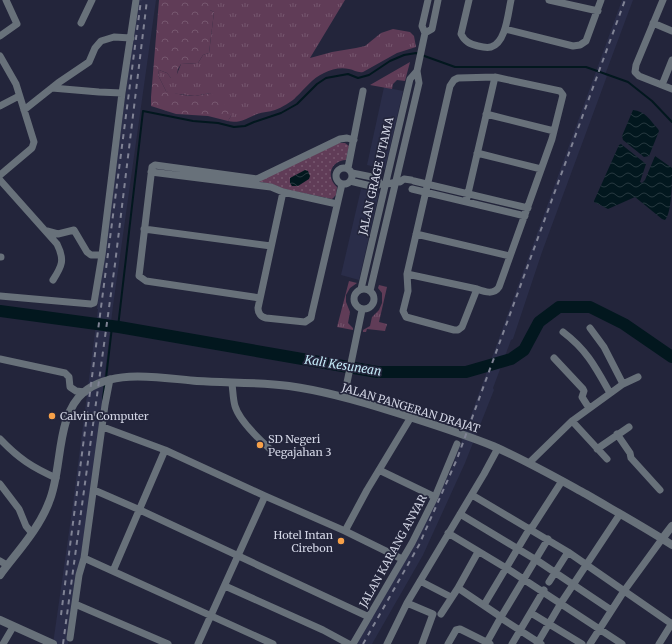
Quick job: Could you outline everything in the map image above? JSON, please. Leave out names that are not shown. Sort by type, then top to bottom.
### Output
[{"type":"street","points":[[0,36],[16,24],[6,0]]},
{"type":"street","points":[[81,23],[92,0]]},
{"type":"street","points":[[0,296],[91,304],[94,303],[102,255],[122,93],[136,0]]},
{"type":"street","name":"JALAN GRAGE UTAMA","points":[[370,291],[398,182],[420,83],[417,71],[425,33],[422,26],[428,0]]},
{"type":"street","name":"JALAN GRAGE UTAMA","points":[[425,33],[432,29],[438,0]]},
{"type":"street","points":[[469,0],[461,34],[466,42],[488,48],[492,47],[500,40],[505,29],[510,0]]},
{"type":"street","points":[[549,0],[598,11]]},
{"type":"street","points":[[505,29],[573,46],[580,46],[586,41],[601,0]]},
{"type":"street","points":[[663,0],[636,65],[635,72],[639,76],[672,89]]},
{"type":"street","points":[[653,23],[672,31]]},
{"type":"street","points":[[24,110],[89,62],[95,48],[102,41],[114,37],[131,38]]},
{"type":"street","points":[[0,56],[14,79],[34,142],[33,145],[12,166],[0,175]]},
{"type":"street","points":[[662,85],[672,60]]},
{"type":"street","name":"JALAN GRAGE UTAMA","points":[[361,290],[383,185],[410,79],[417,71]]},
{"type":"street","points":[[466,202],[495,77]]},
{"type":"street","points":[[407,274],[477,289],[488,292],[497,290],[528,208],[554,131],[563,95],[560,91],[495,77],[458,78],[452,81],[407,274],[408,291],[403,311],[406,317],[458,330],[462,327],[477,289]]},
{"type":"street","points":[[52,88],[122,93]]},
{"type":"street","points":[[364,91],[354,140],[350,170],[353,176],[348,183],[342,184],[336,179],[337,171],[344,167],[350,170],[377,178],[383,185]]},
{"type":"street","points":[[0,106],[19,96]]},
{"type":"street","points":[[486,114],[554,131]]},
{"type":"street","points":[[256,182],[340,139],[347,138],[354,140]]},
{"type":"street","points":[[477,153],[541,169]]},
{"type":"street","points":[[260,298],[146,281],[139,276],[138,273],[151,172],[154,164],[256,182],[283,192],[337,204]]},
{"type":"street","points":[[350,181],[375,187],[398,182],[404,179],[528,208]]},
{"type":"street","points":[[0,180],[57,244],[63,261],[53,280]]},
{"type":"street","points":[[398,182],[410,189],[525,216]]},
{"type":"street","points":[[283,192],[258,311],[263,317],[302,322],[308,321],[312,313],[342,184]]},
{"type":"street","points":[[1,193],[7,188]]},
{"type":"street","points":[[144,229],[271,246]]},
{"type":"street","points":[[46,231],[58,234],[74,230],[87,252],[91,255],[102,255]]},
{"type":"street","points":[[416,234],[510,256]]},
{"type":"street","points":[[361,290],[368,290],[373,295],[373,304],[370,308],[362,310],[356,306],[353,300],[355,294],[361,290]]},
{"type":"street","points":[[344,397],[362,310]]},
{"type":"street","points":[[590,328],[604,347],[624,384]]},
{"type":"street","points":[[563,332],[585,351],[610,393]]},
{"type":"street","points":[[554,358],[583,389],[584,391],[582,397],[589,408]]},
{"type":"street","points":[[0,359],[65,373],[70,376],[70,387],[76,391],[84,392]]},
{"type":"street","name":"JALAN PANGERAN DRAJAT","points":[[56,478],[65,424],[76,400],[84,392],[106,381],[134,376],[232,384],[288,386],[344,397],[457,432],[495,447],[562,481],[672,545]]},
{"type":"street","points":[[529,463],[572,421],[610,393],[638,377]]},
{"type":"street","points":[[70,638],[79,575],[84,558],[103,427],[106,381]]},
{"type":"street","points":[[232,384],[237,412],[257,437],[271,450]]},
{"type":"street","points":[[345,531],[366,490],[411,417]]},
{"type":"street","points":[[572,421],[607,459]]},
{"type":"street","points":[[103,427],[165,450],[345,531],[402,559]]},
{"type":"street","points":[[598,448],[628,427]]},
{"type":"street","points":[[617,434],[630,453],[631,458],[660,490]]},
{"type":"street","points":[[0,439],[33,468],[56,478],[50,502],[41,518],[32,532],[3,563],[0,575]]},
{"type":"street","name":"JALAN KARANG ANYAR","points":[[353,644],[412,543],[435,497],[457,444]]},
{"type":"street","points":[[387,644],[407,603],[472,494],[495,447]]},
{"type":"street","points":[[113,571],[165,450]]},
{"type":"street","points":[[379,470],[435,497]]},
{"type":"street","points":[[484,605],[562,481]]},
{"type":"street","points":[[0,484],[19,510],[26,526],[32,532]]},
{"type":"street","points":[[94,490],[369,617]]},
{"type":"street","points":[[472,494],[587,564],[672,623],[658,644]]},
{"type":"street","points":[[198,644],[212,616],[237,555],[265,496]]},
{"type":"street","points":[[460,514],[555,572],[611,610]]},
{"type":"street","points":[[458,588],[484,605],[500,618],[539,643],[561,603],[620,514]]},
{"type":"street","points":[[590,644],[624,591],[672,526]]},
{"type":"street","points":[[448,533],[543,591],[622,644]]},
{"type":"street","points":[[448,644],[455,632],[460,629],[487,643],[500,618],[548,539]]},
{"type":"street","points":[[441,614],[458,588],[478,552]]},
{"type":"street","points":[[549,582],[568,552]]},
{"type":"street","points":[[84,558],[273,644]]},
{"type":"street","points":[[420,581],[451,597]]},
{"type":"street","points":[[225,586],[322,630],[349,644]]},
{"type":"street","points":[[512,644],[543,591]]},
{"type":"street","points":[[407,603],[433,614],[422,644]]},
{"type":"street","points":[[75,604],[168,644]]},
{"type":"street","points":[[531,613],[582,644]]},
{"type":"street","points":[[0,620],[35,640],[52,644]]},
{"type":"street","points":[[3,644],[13,627]]},
{"type":"shaded area","points":[[138,0],[156,0],[113,306],[100,427],[68,644],[53,644],[72,511]]},
{"type":"shaded area","points":[[622,0],[633,0],[605,75],[607,76],[542,252],[513,339],[511,340],[493,388],[494,390],[465,463],[423,555],[372,644],[357,644],[406,559],[454,462]]},
{"type":"shaded area","points":[[384,87],[403,91],[385,169],[367,165]]},
{"type":"shaded area","points":[[361,189],[379,193],[359,280],[341,275]]},
{"type":"green space","points":[[159,0],[210,0],[210,10],[214,12],[209,53],[203,55],[198,63],[181,64],[178,69],[176,79],[171,78],[167,73],[159,70],[158,75],[166,91],[195,96],[210,93],[220,98],[230,111],[231,116],[228,121],[208,116],[176,114],[151,106]]},
{"type":"green space","points":[[210,0],[345,0],[310,58],[365,46],[381,33],[393,29],[410,32],[414,36],[416,47],[397,53],[363,72],[343,68],[327,72],[316,78],[294,99],[280,108],[232,122],[228,121],[231,116],[210,93],[195,96],[170,93],[166,91],[158,75],[159,70],[167,73],[171,78],[177,74],[181,64],[198,63],[203,55],[209,53],[214,12],[210,10]]},
{"type":"green space","points":[[410,62],[405,81],[397,80],[393,84],[392,89],[370,85]]},
{"type":"green space","points":[[339,143],[345,143],[349,146],[346,160],[336,163],[331,170],[332,179],[337,187],[336,195],[332,199],[284,189],[272,184],[260,182],[260,180]]},
{"type":"green space","points":[[349,281],[357,283],[350,288],[346,295],[346,302],[350,312],[348,323],[353,330],[337,327]]},
{"type":"green space","points":[[379,285],[387,287],[379,322],[387,324],[385,331],[367,329],[366,332],[363,332],[363,330],[370,326],[372,317],[379,310],[382,303],[382,293],[378,288]]},
{"type":"water","points":[[633,110],[644,114],[659,131],[649,156],[644,157],[623,140],[622,136]]},
{"type":"water","points":[[621,144],[646,164],[640,182],[642,183],[645,180],[655,156],[672,168],[670,204],[665,220],[635,197],[608,209],[594,202],[619,145]]},
{"type":"water","points":[[305,170],[308,171],[310,176],[309,179],[298,186],[292,186],[290,183],[290,178]]},
{"type":"waterway","points":[[118,327],[143,111],[193,121],[218,123],[234,127],[245,126],[281,113],[297,104],[317,84],[326,78],[348,74],[358,78],[369,75],[390,61],[404,55],[416,53],[455,67],[586,67],[628,82],[652,101],[672,122]]},
{"type":"waterway","name":"Kali Kesunean","points":[[0,311],[119,327],[377,372],[466,372],[511,359],[524,350],[539,322],[559,307],[590,307],[624,324],[672,357]]},
{"type":"waterway","points":[[106,378],[112,327]]},
{"type":"waterway","points":[[103,399],[105,384]]},
{"type":"railway","points":[[61,615],[141,0]]},
{"type":"railway","points":[[63,644],[115,264],[147,0]]},
{"type":"railway","points":[[363,644],[419,545],[457,459],[625,0]]},
{"type":"place","name":"Calvin Computer","points":[[52,416]]},
{"type":"place","name":"SD Negeri Pegajahan 3","points":[[260,445]]},
{"type":"place","name":"Hotel Intan Cirebon","points":[[341,541]]}]
